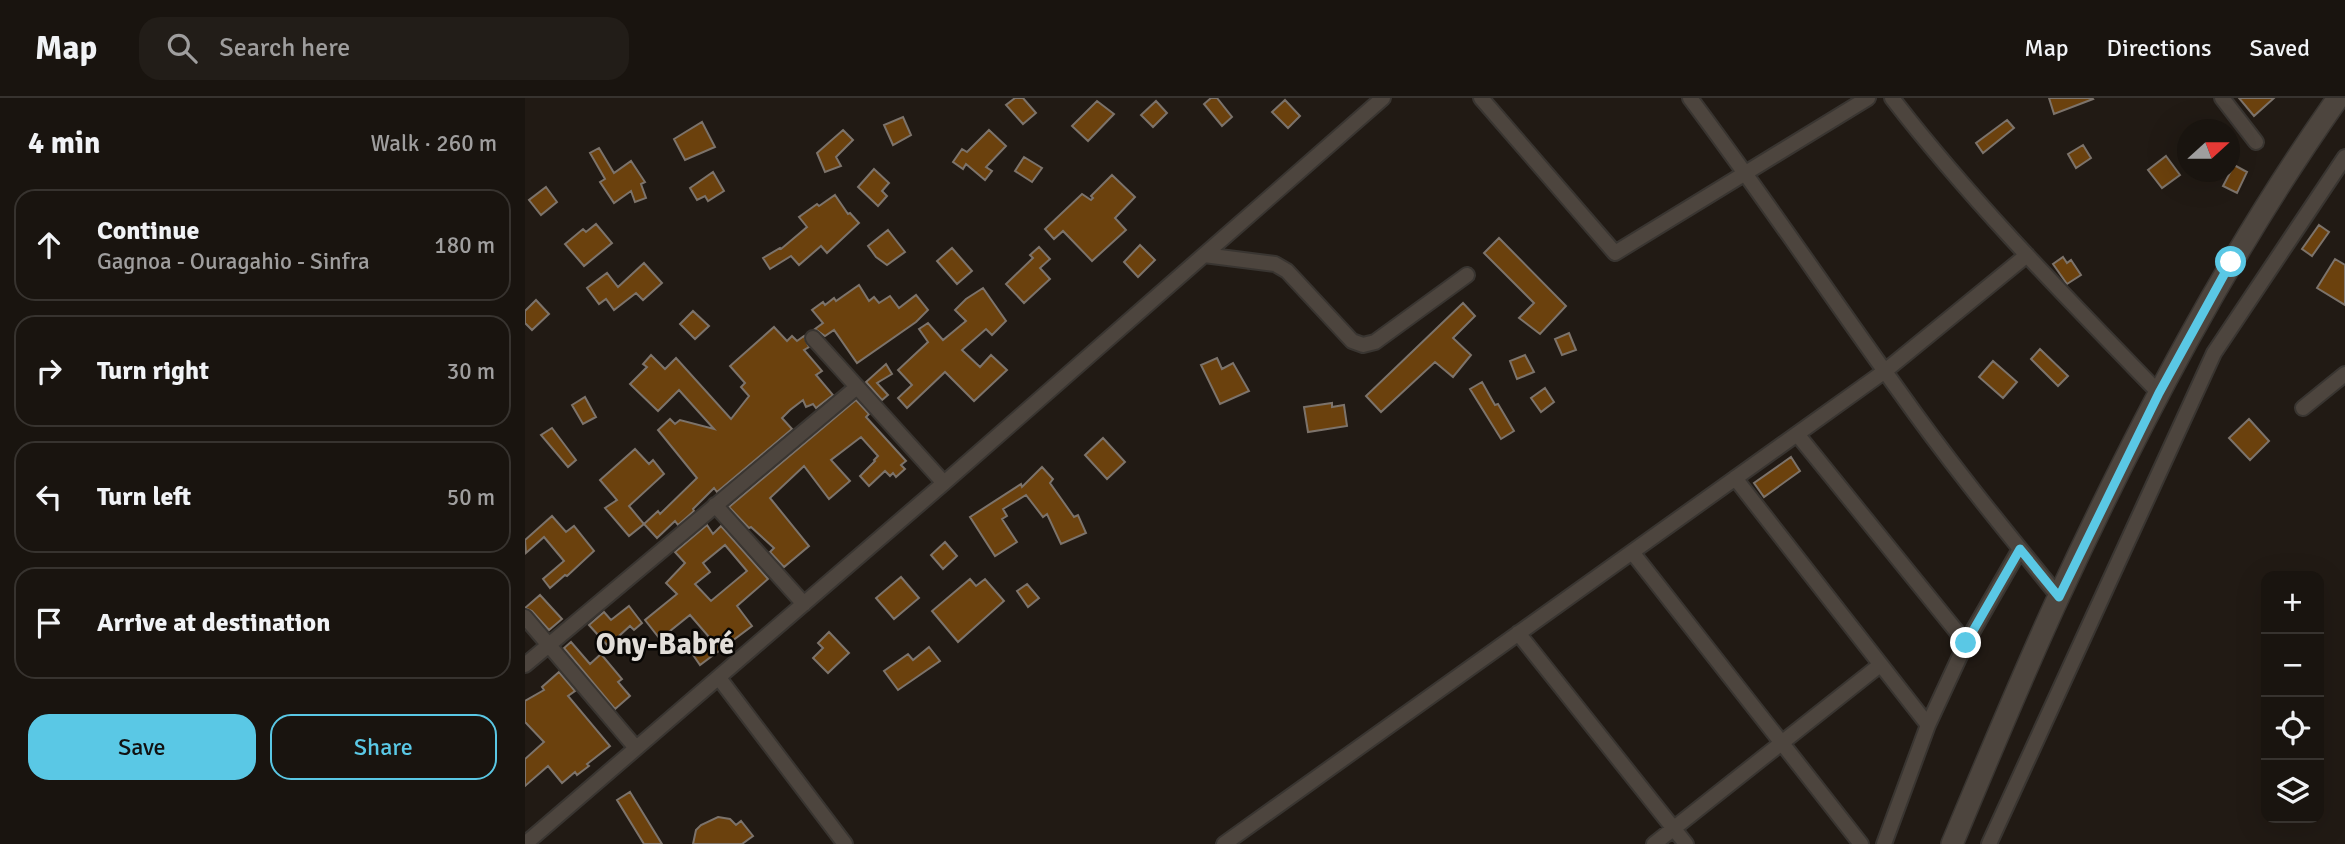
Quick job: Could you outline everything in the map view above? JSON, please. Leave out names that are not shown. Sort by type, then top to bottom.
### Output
[{"type":"main road","points":[[1952,844],[2059,597],[2159,393],[2231,262],[2338,98]]},
{"type":"street","points":[[525,844],[944,483],[1383,98]]},
{"type":"street","points":[[1481,98],[1615,253],[1868,98]]},
{"type":"street","points":[[1690,98],[1747,173],[1885,371],[1971,488],[2059,597]]},
{"type":"street","points":[[1892,98],[1927,144],[2027,255],[2159,393]]},
{"type":"street","points":[[2222,98],[2256,142]]},
{"type":"street","points":[[1989,844],[2214,353],[2345,156]]},
{"type":"street","points":[[1204,255],[1275,264],[1287,271],[1352,341],[1363,345],[1375,342],[1467,275]]},
{"type":"street","points":[[1224,844],[1885,371],[2027,255]]},
{"type":"street","points":[[813,338],[944,483]]},
{"type":"street","points":[[2302,408],[2345,374]]},
{"type":"street","points":[[525,664],[857,387]]},
{"type":"street","points":[[1797,434],[1966,643]]},
{"type":"street","points":[[1735,478],[1928,725]]},
{"type":"street","points":[[715,505],[804,604]]},
{"type":"street","points":[[1884,844],[1928,725],[1966,643],[2020,549]]},
{"type":"street","points":[[1632,552],[1861,844]]},
{"type":"street","points":[[525,617],[636,748]]},
{"type":"street","points":[[1518,633],[1686,844]]},
{"type":"street","points":[[1654,844],[1880,664]]},
{"type":"street","points":[[719,678],[845,844]]},
{"type":"building","points":[[1015,98],[1023,98],[1036,113],[1023,124],[1006,105]]},
{"type":"building","points":[[1211,98],[1217,98],[1232,117],[1222,126],[1204,104]]},
{"type":"building","points":[[2049,98],[2092,98],[2093,99],[2054,114]]},
{"type":"building","points":[[2239,98],[2274,98],[2254,116]]},
{"type":"building","points":[[1285,100],[1300,116],[1288,128],[1272,112]]},
{"type":"building","points":[[1097,101],[1114,114],[1088,141],[1072,126]]},
{"type":"building","points":[[1156,101],[1167,113],[1153,127],[1141,115]]},
{"type":"building","points":[[903,117],[911,135],[893,145],[884,125]]},
{"type":"building","points":[[2007,120],[2014,128],[1983,153],[1976,143]]},
{"type":"building","points":[[702,122],[715,147],[685,160],[674,139]]},
{"type":"building","points":[[843,130],[853,140],[836,157],[841,166],[825,172],[817,153]]},
{"type":"building","points":[[989,130],[1006,146],[986,167],[992,171],[985,180],[966,164],[963,169],[953,162],[962,149],[967,152]]},
{"type":"building","points":[[2083,145],[2091,158],[2076,168],[2068,154]]},
{"type":"building","points":[[599,148],[614,173],[631,161],[645,182],[641,184],[646,198],[635,202],[631,191],[614,203],[600,182],[605,179],[590,153]]},
{"type":"building","points":[[2166,156],[2177,171],[2177,177],[2162,188],[2148,170]]},
{"type":"building","points":[[1024,157],[1042,168],[1032,182],[1015,171]]},
{"type":"building","points":[[2240,168],[2247,172],[2237,193],[2223,186],[2225,182],[2240,182]]},
{"type":"building","points":[[874,169],[889,183],[882,191],[887,196],[878,206],[858,187]]},
{"type":"building","points":[[713,172],[724,191],[708,201],[705,196],[697,200],[690,188]]},
{"type":"building","points":[[1112,175],[1135,197],[1115,218],[1126,230],[1092,261],[1063,231],[1054,239],[1045,229],[1082,194],[1091,200],[1091,196]]},
{"type":"building","points":[[546,187],[557,202],[541,215],[529,200]]},
{"type":"building","points":[[835,195],[848,214],[859,223],[827,253],[821,246],[799,265],[791,256],[770,269],[763,258],[781,249],[807,227],[799,217]]},
{"type":"building","points":[[596,224],[612,243],[584,266],[565,244],[583,229],[586,232]]},
{"type":"building","points":[[2319,225],[2329,232],[2312,256],[2302,249]]},
{"type":"building","points":[[888,230],[905,252],[887,265],[876,257],[868,246]]},
{"type":"building","points":[[1499,238],[1566,306],[1540,334],[1519,318],[1534,303],[1484,253]]},
{"type":"building","points":[[1140,245],[1155,260],[1138,277],[1124,262]]},
{"type":"building","points":[[1039,247],[1050,259],[1040,268],[1050,279],[1024,303],[1006,284],[1033,258],[1030,255]]},
{"type":"building","points":[[952,248],[972,271],[957,284],[937,261]]},
{"type":"building","points":[[2063,257],[2067,263],[2071,260],[2081,275],[2067,284],[2053,264]]},
{"type":"building","points":[[2335,259],[2345,265],[2345,305],[2317,288]]},
{"type":"building","points":[[644,263],[662,283],[643,300],[636,293],[614,310],[606,299],[599,304],[587,288],[607,273],[618,287]]},
{"type":"building","points":[[859,285],[869,301],[874,297],[879,303],[890,296],[899,308],[916,295],[928,310],[916,322],[857,363],[834,330],[825,336],[815,329],[823,323],[812,310],[823,302],[825,305],[834,298],[836,301]]},
{"type":"building","points":[[983,288],[1006,321],[992,335],[986,329],[962,350],[980,367],[991,355],[1007,370],[974,401],[945,372],[907,408],[898,398],[912,385],[898,370],[928,342],[919,329],[928,323],[943,340],[966,321],[955,310]]},
{"type":"building","points":[[536,300],[549,314],[532,330],[525,323],[525,311]]},
{"type":"building","points":[[1463,303],[1475,316],[1453,338],[1471,355],[1453,377],[1435,362],[1381,412],[1366,396]]},
{"type":"building","points":[[693,311],[709,326],[695,339],[680,324]]},
{"type":"building","points":[[774,327],[787,341],[792,336],[797,341],[804,336],[809,347],[804,350],[822,371],[816,375],[833,395],[816,408],[813,404],[806,407],[803,400],[790,410],[782,418],[792,429],[717,492],[714,488],[694,511],[678,525],[675,521],[657,538],[644,524],[658,511],[660,514],[697,478],[658,430],[670,419],[675,424],[680,420],[714,429],[679,390],[658,411],[630,384],[647,367],[643,364],[651,355],[665,369],[676,358],[731,419],[749,396],[741,387],[745,383],[730,366]]},
{"type":"building","points":[[1569,333],[1576,350],[1562,355],[1555,339]]},
{"type":"building","points":[[2040,349],[2068,376],[2058,386],[2031,359]]},
{"type":"building","points":[[1525,355],[1534,372],[1517,379],[1510,361]]},
{"type":"building","points":[[1217,358],[1222,369],[1233,363],[1249,391],[1220,404],[1201,365]]},
{"type":"building","points":[[1993,361],[2017,382],[2003,398],[1979,377]]},
{"type":"building","points":[[886,364],[892,374],[877,383],[888,395],[882,400],[866,382]]},
{"type":"building","points":[[1482,382],[1514,431],[1501,439],[1470,389]]},
{"type":"building","points":[[1545,388],[1554,402],[1541,412],[1531,398]]},
{"type":"building","points":[[585,397],[596,417],[583,424],[572,405]]},
{"type":"building","points":[[856,400],[869,414],[866,417],[906,461],[901,465],[905,469],[896,477],[885,471],[869,486],[860,476],[878,456],[861,437],[831,460],[850,481],[829,499],[804,466],[770,498],[809,546],[784,567],[770,552],[774,548],[729,507]]},
{"type":"building","points":[[1332,403],[1332,407],[1344,405],[1347,426],[1308,432],[1304,407]]},
{"type":"building","points":[[2249,419],[2269,441],[2250,460],[2229,438]]},
{"type":"building","points":[[552,428],[576,460],[568,467],[541,435]]},
{"type":"building","points":[[1103,438],[1125,462],[1107,479],[1085,455]]},
{"type":"building","points":[[635,449],[649,464],[653,460],[664,474],[629,506],[644,524],[629,536],[605,508],[617,500],[600,480]]},
{"type":"building","points":[[1791,457],[1800,471],[1764,497],[1754,483]]},
{"type":"building","points":[[1042,467],[1053,479],[1050,483],[1074,517],[1078,515],[1086,533],[1061,544],[1047,514],[1043,517],[1026,495],[1003,509],[1007,516],[1002,519],[1017,542],[995,556],[970,517],[1021,484],[1022,487]]},
{"type":"building","points":[[552,516],[566,532],[574,526],[594,551],[550,588],[543,579],[564,561],[544,537],[526,553],[525,540]]},
{"type":"building","points":[[707,525],[713,534],[721,526],[768,579],[737,606],[752,626],[700,665],[691,652],[710,638],[690,615],[660,639],[645,620],[677,594],[666,583],[685,563],[675,552]],"holes":[[[725,545],[747,571],[711,601],[695,584],[710,572],[703,563]]]},
{"type":"building","points":[[945,542],[957,556],[943,569],[931,555]]},
{"type":"building","points":[[901,577],[919,598],[894,619],[876,598]]},
{"type":"building","points":[[970,579],[976,586],[985,579],[1004,601],[958,642],[932,611]]},
{"type":"building","points":[[1027,584],[1039,598],[1028,607],[1017,591]]},
{"type":"building","points":[[540,595],[562,619],[549,630],[532,611],[525,608]]},
{"type":"building","points":[[629,606],[642,623],[634,630],[630,626],[608,646],[589,625],[604,612],[611,620]]},
{"type":"building","points":[[829,632],[849,653],[828,673],[813,658],[823,648],[818,643]]},
{"type":"building","points":[[571,642],[590,664],[601,654],[622,679],[618,682],[630,696],[615,709],[564,648]]},
{"type":"building","points":[[929,647],[940,661],[898,690],[884,671],[908,654],[913,660]]},
{"type":"building","points":[[559,672],[575,691],[568,696],[610,746],[587,764],[589,766],[577,775],[575,772],[562,783],[548,766],[525,786],[525,759],[544,742],[525,722],[525,701],[544,690],[542,687]]},
{"type":"building","points":[[630,792],[662,844],[644,844],[617,800]]},
{"type":"building","points":[[718,817],[730,819],[736,825],[741,821],[753,836],[742,844],[693,844],[696,830]]},
{"type":"district","name":"Ony-Babré","points":[[665,644]]},
{"type":"route","points":[[1966,643],[2020,549],[2059,597],[2159,393],[2231,262]]}]
